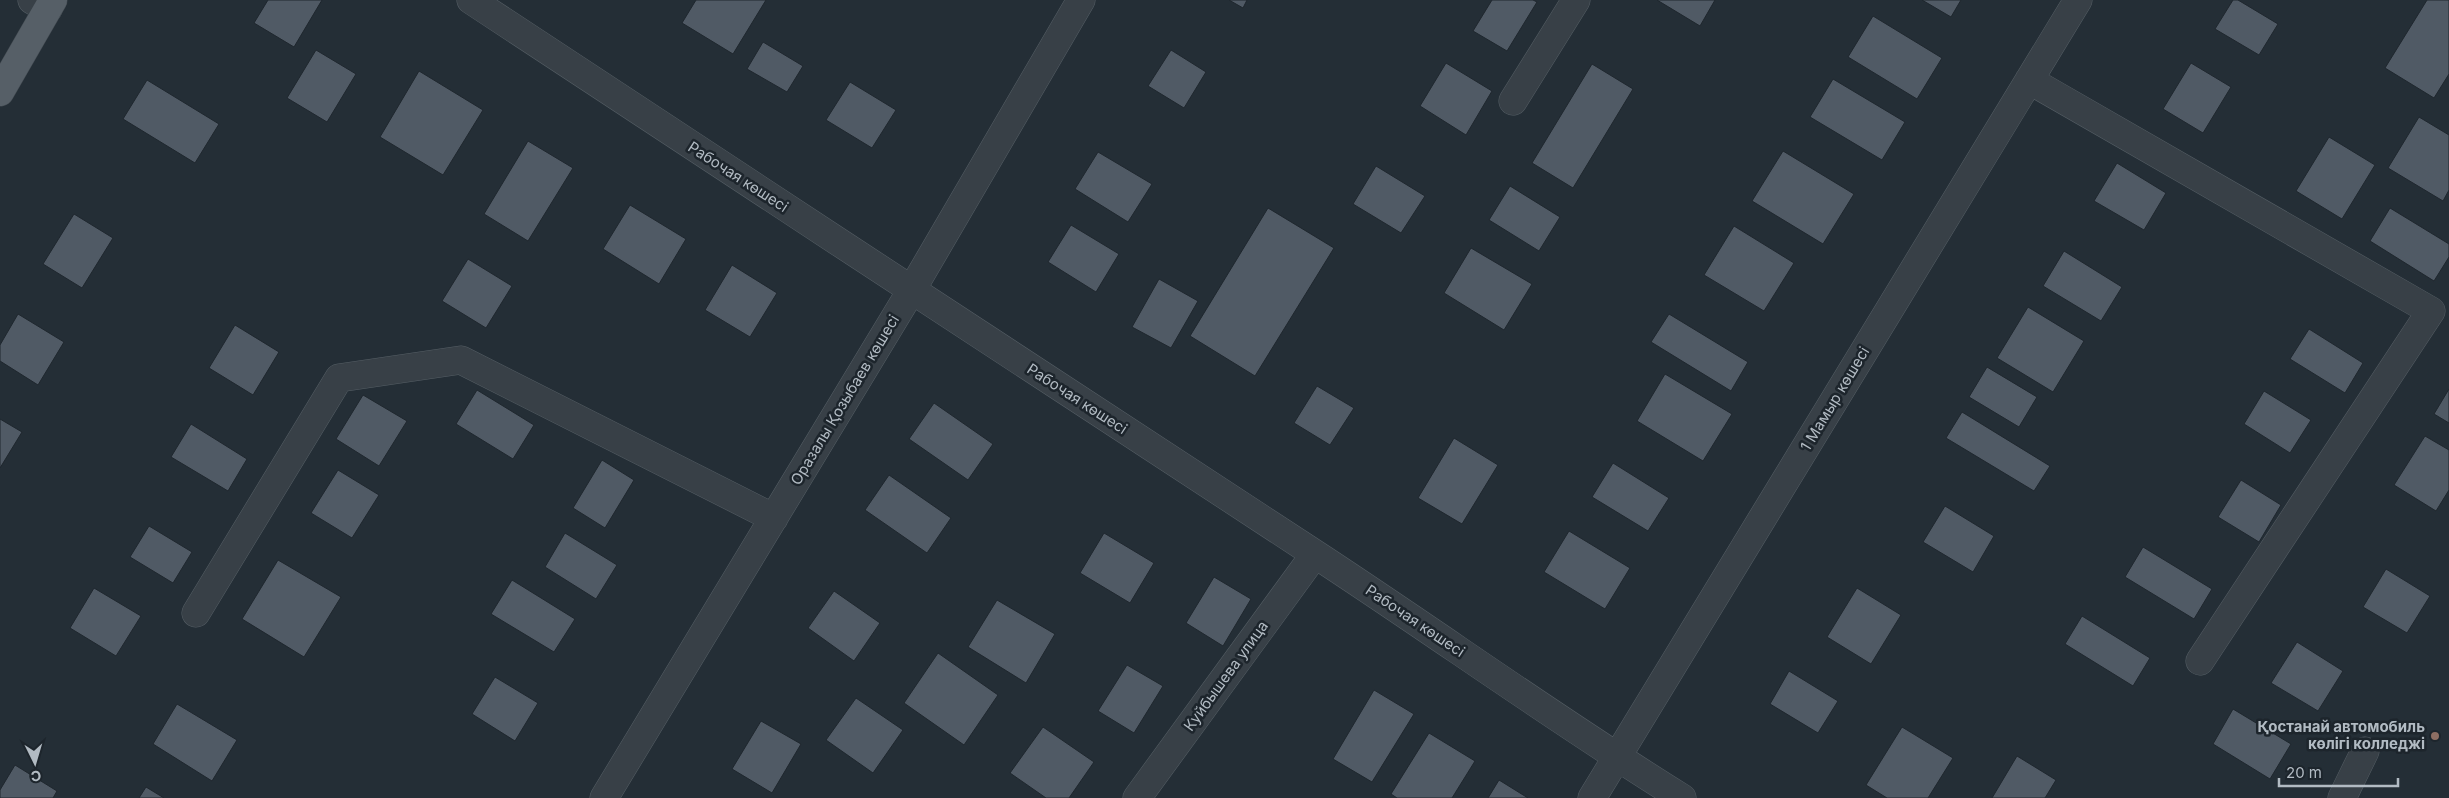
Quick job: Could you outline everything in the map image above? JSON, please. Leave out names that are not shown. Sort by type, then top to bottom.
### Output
[{"type":"main road","points":[[0,92],[45,3]]},
{"type":"street","name":"Рабочая көшесі","points":[[471,0],[911,291],[1315,554],[1616,758],[1682,798]]},
{"type":"street","name":"Оразалы Қозыбаев көшесі","points":[[604,798],[911,291],[1081,0]]},
{"type":"street","points":[[1513,101],[1576,0]]},
{"type":"street","name":"1 Мамыр көшесі","points":[[1592,798],[2078,0]]},
{"type":"street","points":[[2029,80],[2431,312],[2200,661]]},
{"type":"street","points":[[196,613],[339,378],[461,360],[774,518]]},
{"type":"street","name":"Куйбышева улица","points":[[1137,798],[1315,554]]},
{"type":"street","points":[[2342,798],[2365,751]]},
{"type":"building","points":[[268,0],[322,0],[294,47],[254,23]]},
{"type":"building","points":[[696,0],[766,0],[733,54],[682,23]]},
{"type":"building","points":[[1229,0],[1247,0],[1243,8]]},
{"type":"building","points":[[1492,0],[1533,0],[1537,2],[1507,51],[1473,31]]},
{"type":"building","points":[[1657,0],[1715,0],[1700,26]]},
{"type":"building","points":[[1922,0],[1961,0],[1951,17]]},
{"type":"building","points":[[2233,0],[2238,0],[2278,24],[2259,55],[2215,29]]},
{"type":"building","points":[[2427,0],[2449,0],[2449,74],[2434,98],[2385,68]]},
{"type":"building","points":[[1873,16],[1942,58],[1917,99],[1848,57]]},
{"type":"building","points":[[763,42],[803,66],[787,92],[747,69]]},
{"type":"building","points":[[316,50],[356,74],[327,122],[287,98]]},
{"type":"building","points":[[1171,50],[1206,72],[1184,108],[1148,86]]},
{"type":"building","points":[[1446,63],[1492,91],[1466,135],[1420,106]]},
{"type":"building","points":[[2191,63],[2231,87],[2203,133],[2163,109]]},
{"type":"building","points":[[1592,64],[1633,89],[1573,188],[1532,163]]},
{"type":"building","points":[[419,71],[483,110],[443,175],[380,137]]},
{"type":"building","points":[[1833,79],[1905,122],[1882,160],[1810,117]]},
{"type":"building","points":[[147,80],[219,124],[195,163],[123,119]]},
{"type":"building","points":[[850,82],[896,110],[872,148],[826,120]]},
{"type":"building","points":[[2419,117],[2449,135],[2449,190],[2443,201],[2388,168]]},
{"type":"building","points":[[2329,137],[2375,165],[2342,219],[2296,191]]},
{"type":"building","points":[[528,141],[573,168],[528,241],[484,214]]},
{"type":"building","points":[[1783,151],[1854,194],[1823,244],[1752,201]]},
{"type":"building","points":[[1098,152],[1152,184],[1128,222],[1075,189]]},
{"type":"building","points":[[2117,163],[2166,193],[2144,230],[2094,201]]},
{"type":"building","points":[[1376,166],[1425,196],[1401,233],[1353,204]]},
{"type":"building","points":[[1510,186],[1560,217],[1539,251],[1489,220]]},
{"type":"building","points":[[630,205],[686,239],[659,284],[603,249]]},
{"type":"building","points":[[1268,208],[1334,248],[1255,376],[1190,336]]},
{"type":"building","points":[[2390,208],[2449,244],[2449,257],[2434,281],[2370,241]]},
{"type":"building","points":[[74,214],[113,238],[82,288],[43,264]]},
{"type":"building","points":[[1071,225],[1119,254],[1096,292],[1048,262]]},
{"type":"building","points":[[1734,226],[1794,263],[1764,311],[1704,275]]},
{"type":"building","points":[[1471,248],[1532,284],[1504,330],[1444,293]]},
{"type":"building","points":[[2064,251],[2122,287],[2101,321],[2043,286]]},
{"type":"building","points":[[468,259],[512,286],[486,328],[442,301]]},
{"type":"building","points":[[732,265],[777,293],[750,337],[705,310]]},
{"type":"building","points":[[1159,279],[1198,301],[1171,348],[1132,327]]},
{"type":"building","points":[[2028,307],[2084,341],[2053,392],[1997,358]]},
{"type":"building","points":[[18,314],[64,342],[38,385],[0,361],[0,345]]},
{"type":"building","points":[[1669,314],[1748,362],[1731,391],[1651,342]]},
{"type":"building","points":[[235,325],[279,352],[253,395],[209,368]]},
{"type":"building","points":[[2309,329],[2363,363],[2345,393],[2290,359]]},
{"type":"building","points":[[1987,367],[2037,397],[2019,427],[1969,397]]},
{"type":"building","points":[[1665,374],[1732,414],[1703,461],[1637,421]]},
{"type":"building","points":[[1317,386],[1354,408],[1330,445],[1294,423]]},
{"type":"building","points":[[2449,389],[2449,423],[2434,414]]},
{"type":"building","points":[[477,390],[534,425],[513,459],[456,424]]},
{"type":"building","points":[[2264,391],[2311,420],[2290,453],[2244,424]]},
{"type":"building","points":[[363,395],[407,421],[379,466],[336,439]]},
{"type":"building","points":[[934,403],[993,444],[968,480],[909,439]]},
{"type":"building","points":[[1962,412],[2050,466],[2034,491],[1946,438]]},
{"type":"building","points":[[0,419],[22,432],[0,468]]},
{"type":"building","points":[[191,424],[247,459],[228,491],[171,457]]},
{"type":"building","points":[[2425,436],[2449,450],[2449,490],[2436,511],[2394,485]]},
{"type":"building","points":[[1454,438],[1498,465],[1462,524],[1418,498]]},
{"type":"building","points":[[602,460],[634,480],[605,528],[573,508]]},
{"type":"building","points":[[1613,463],[1669,498],[1648,531],[1592,497]]},
{"type":"building","points":[[338,470],[379,495],[352,538],[311,513]]},
{"type":"building","points":[[889,475],[951,518],[927,553],[865,510]]},
{"type":"building","points":[[2241,480],[2281,505],[2259,542],[2218,517]]},
{"type":"building","points":[[1945,506],[1994,536],[1973,572],[1923,542]]},
{"type":"building","points":[[149,526],[192,552],[173,583],[130,557]]},
{"type":"building","points":[[1569,531],[1630,568],[1605,609],[1544,572]]},
{"type":"building","points":[[565,533],[617,565],[596,599],[545,567]]},
{"type":"building","points":[[1104,533],[1154,563],[1130,603],[1080,573]]},
{"type":"building","points":[[2143,547],[2212,589],[2194,619],[2125,577]]},
{"type":"building","points":[[278,560],[341,597],[304,657],[242,619]]},
{"type":"building","points":[[2386,569],[2430,596],[2407,633],[2363,607]]},
{"type":"building","points":[[1214,577],[1251,599],[1223,646],[1186,623]]},
{"type":"building","points":[[512,580],[575,619],[554,652],[491,614]]},
{"type":"building","points":[[94,588],[141,616],[116,656],[70,628]]},
{"type":"building","points":[[1857,588],[1901,615],[1871,664],[1827,637]]},
{"type":"building","points":[[834,591],[880,623],[854,661],[808,628]]},
{"type":"building","points":[[997,600],[1055,634],[1026,683],[968,647]]},
{"type":"building","points":[[2082,616],[2150,658],[2133,686],[2065,644]]},
{"type":"building","points":[[2297,642],[2343,671],[2318,711],[2271,683]]},
{"type":"building","points":[[938,653],[998,695],[964,745],[904,703]]},
{"type":"building","points":[[1127,665],[1163,686],[1134,733],[1098,711]]},
{"type":"building","points":[[1789,671],[1838,701],[1818,733],[1770,704]]},
{"type":"building","points":[[495,677],[538,703],[515,741],[472,714]]},
{"type":"building","points":[[1374,690],[1414,714],[1372,782],[1333,759]]},
{"type":"building","points":[[856,698],[903,730],[873,773],[826,740]]},
{"type":"building","points":[[177,704],[237,740],[212,781],[153,744]]},
{"type":"building","points":[[2233,709],[2291,744],[2270,779],[2213,744]]},
{"type":"building","points":[[761,721],[801,744],[772,793],[732,769]]},
{"type":"building","points":[[1043,727],[1094,762],[1069,798],[1046,798],[1010,773]]},
{"type":"building","points":[[1902,727],[1953,758],[1928,798],[1887,798],[1866,785]]},
{"type":"building","points":[[1429,733],[1475,761],[1452,798],[1397,798],[1391,794]]},
{"type":"building","points":[[2017,756],[2056,780],[2045,798],[1992,798]]},
{"type":"building","points":[[15,765],[57,791],[53,798],[0,798],[0,790]]},
{"type":"building","points":[[1499,780],[1528,798],[1488,798]]},
{"type":"building","points":[[146,787],[164,798],[139,798]]},
{"type":"place","name":"Қостанай автомобиль көлігі колледжі","points":[[2435,736]]}]
